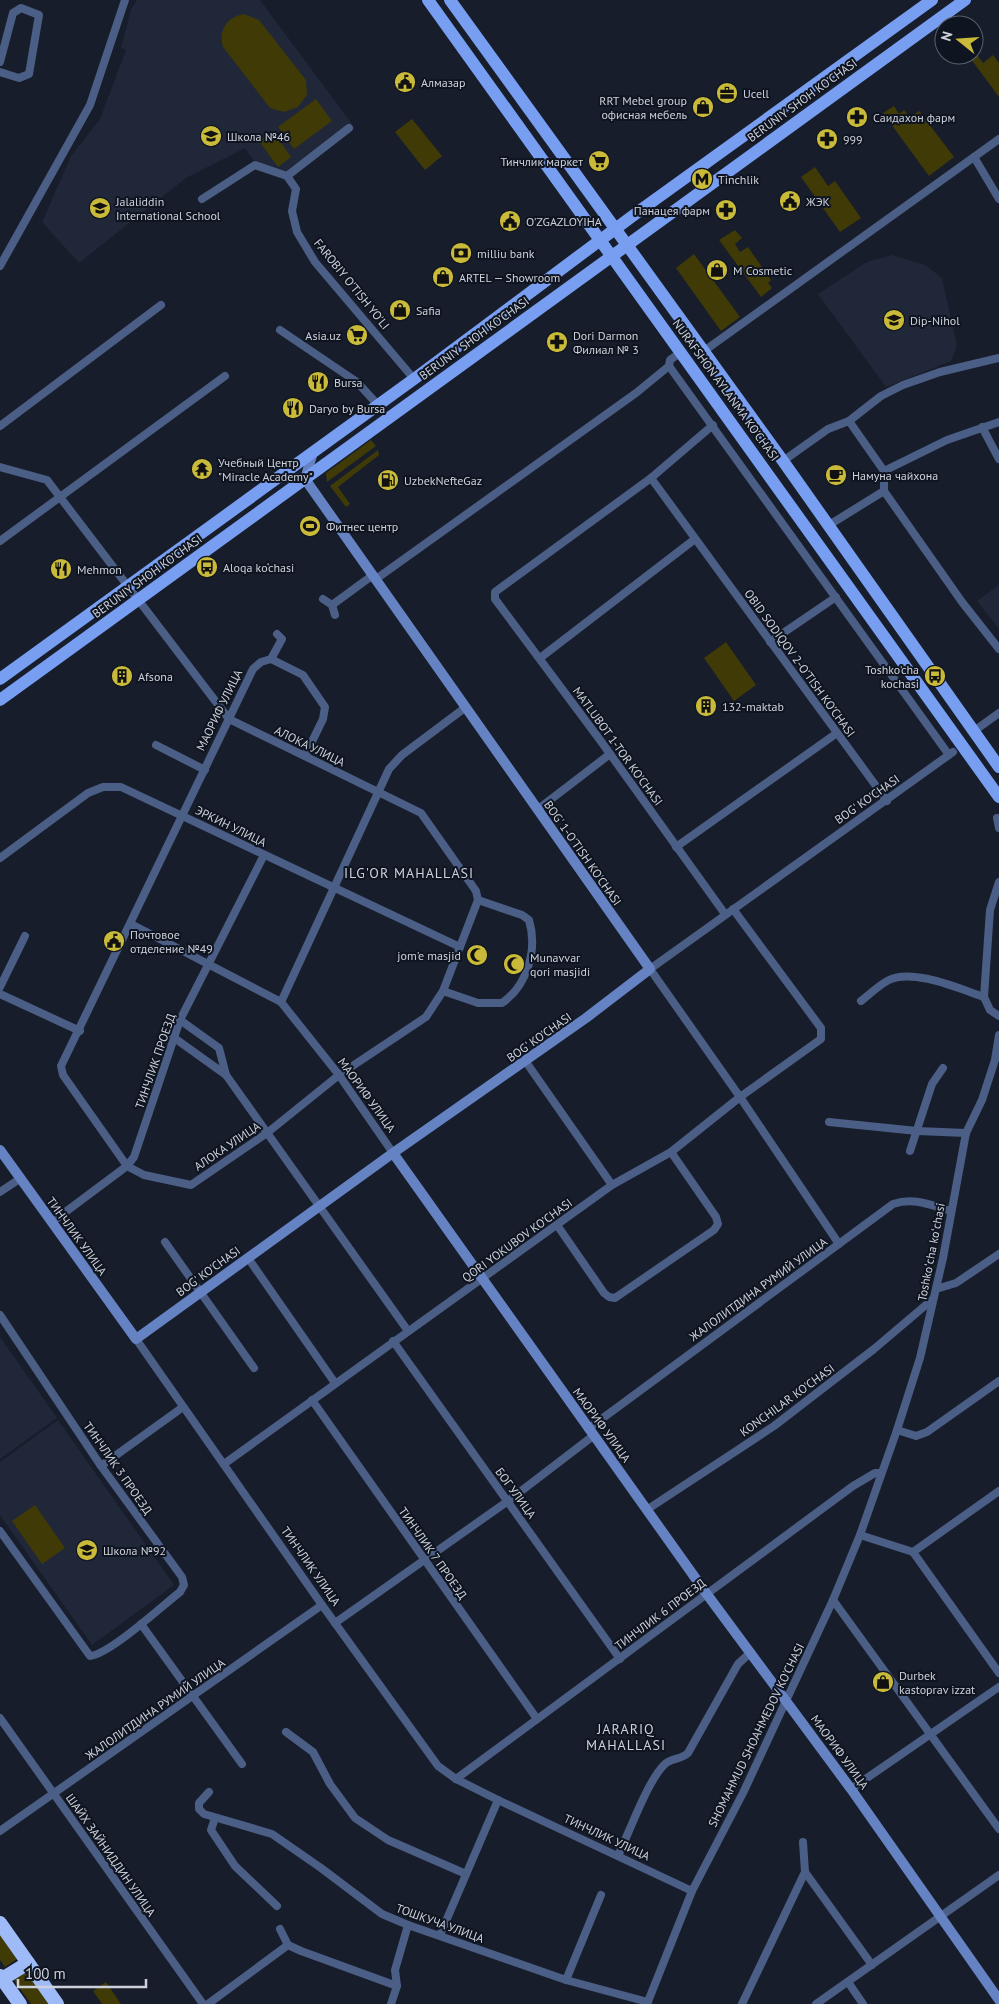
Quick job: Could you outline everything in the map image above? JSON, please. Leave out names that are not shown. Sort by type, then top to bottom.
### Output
[{"type":"highway","points":[[0,1923],[57,2004]]},
{"type":"highway","points":[[20,2004],[1,1977],[28,1963]]},
{"type":"main road","name":"NURAFSHON AYLANMA KO'CHASI","points":[[428,0],[827,554],[999,797]]},
{"type":"main road","name":"NURAFSHON AYLANMA KO'CHASI","points":[[450,0],[829,524],[999,767]]},
{"type":"main road","name":"BERUNIY SHOH KO'CHASI","points":[[0,679],[414,379],[600,239],[932,0]]},
{"type":"main road","name":"BERUNIY SHOH KO'CHASI","points":[[0,700],[965,0]]},
{"type":"main road","points":[[457,40],[472,29]]},
{"type":"main road","points":[[496,94],[500,85],[511,84]]},
{"type":"main road","points":[[732,422],[736,411],[748,411]]},
{"type":"main road","points":[[827,554],[838,554],[843,544]]},
{"type":"street","points":[[0,266],[90,105],[126,0]]},
{"type":"street","points":[[0,62],[13,13],[20,8],[39,15],[29,74],[19,78],[0,72]]},
{"type":"street","points":[[202,199],[255,165],[287,176],[349,128]]},
{"type":"street","points":[[704,351],[999,139]]},
{"type":"street","points":[[974,157],[999,199]]},
{"type":"street","name":"FAROBIY O'TISH YO'LI","points":[[287,176],[296,189],[292,220],[301,239],[316,262],[414,379]]},
{"type":"street","points":[[0,426],[161,305]]},
{"type":"street","points":[[280,330],[357,382],[378,405]]},
{"type":"street","points":[[332,605],[375,577],[636,393],[669,366],[670,360],[681,352]]},
{"type":"street","points":[[783,461],[828,429],[849,421],[881,396],[903,385],[940,372],[999,358]]},
{"type":"street","points":[[669,366],[836,596],[770,642]]},
{"type":"street","points":[[0,541],[225,376]]},
{"type":"street","points":[[849,421],[884,471],[884,491],[962,602],[999,649]]},
{"type":"street","points":[[884,471],[946,440],[999,422]]},
{"type":"street","points":[[651,478],[713,425]]},
{"type":"street","points":[[982,427],[999,459]]},
{"type":"street","points":[[279,477],[304,479],[313,452]]},
{"type":"street","name":"АЛОКА УЛИЦА","points":[[0,467],[47,480],[229,718],[421,813],[476,891],[478,900],[443,991],[426,1017],[339,1075],[267,1133],[190,1184],[144,1175],[127,1166]]},
{"type":"street","name":"OBID SODIQOV 2-O'TISH KO'CHASI","points":[[651,478],[887,801]]},
{"type":"street","name":"MATLUBOT 1-TOR KO'CHASI","points":[[651,478],[495,592],[494,599],[540,658],[725,914]]},
{"type":"street","name":"BOG' 1-O'TISH KO'CHASI","points":[[304,479],[375,577],[740,1097],[839,1244]]},
{"type":"street","points":[[829,524],[884,491]]},
{"type":"street","points":[[540,658],[695,539]]},
{"type":"street","name":"BOG' KO'CHASI","points":[[136,1339],[393,1153],[526,1062],[733,908],[951,754],[836,596]]},
{"type":"street","points":[[323,598],[332,605],[335,615]]},
{"type":"street","points":[[277,634],[282,639],[272,659],[304,675],[319,694],[325,707],[323,719],[305,756]]},
{"type":"street","name":"МАОРИФ УЛИЦА","points":[[127,1166],[61,1070],[253,669],[261,662],[272,659]]},
{"type":"street","points":[[281,1002],[378,792],[395,762],[466,707]]},
{"type":"street","points":[[974,731],[999,713]]},
{"type":"street","points":[[676,847],[837,733]]},
{"type":"street","points":[[156,745],[205,770]]},
{"type":"street","points":[[537,810],[610,754]]},
{"type":"street","name":"ЭРКИН УЛИЦА","points":[[0,858],[88,793],[103,787],[120,787],[460,947]]},
{"type":"street","points":[[997,818],[999,828]]},
{"type":"street","name":"ТИНЧЛИК ПРОЕЗД","points":[[52,1222],[127,1166],[134,1157],[180,1020],[264,855]]},
{"type":"street","points":[[999,882],[990,910],[984,997],[990,1010],[999,1016]]},
{"type":"street","points":[[443,991],[478,1003],[502,1003],[518,991],[525,977],[532,940],[529,920],[522,915],[478,900]]},
{"type":"street","name":"QORI YOKUBOV KO'CHASI","points":[[224,1464],[408,1330],[484,1279],[612,1185],[671,1152],[740,1097],[821,1039],[823,1034],[821,1028],[733,908]]},
{"type":"street","name":"МАОРИФ УЛИЦА","points":[[131,924],[281,1002],[339,1075],[591,1432],[648,1509],[706,1593],[851,1789],[999,2000]]},
{"type":"street","points":[[0,987],[25,936]]},
{"type":"street","points":[[861,1001],[890,979],[908,977],[924,978],[984,997]]},
{"type":"street","points":[[0,994],[80,1031]]},
{"type":"street","points":[[180,1020],[218,1048],[226,1075],[408,1330]]},
{"type":"street","name":"Toshkoʻcha koʻchasi","points":[[881,1473],[898,1430],[920,1358],[949,1231],[966,1133],[982,1100],[997,1060],[999,1035]]},
{"type":"street","points":[[173,1037],[226,1075]]},
{"type":"street","points":[[526,1062],[612,1185]]},
{"type":"street","points":[[910,1151],[932,1084],[943,1068]]},
{"type":"street","points":[[829,1122],[917,1131],[966,1133]]},
{"type":"street","name":"ТИНЧЛИК УЛИЦА","points":[[0,1150],[438,1766],[456,1779],[498,1800],[692,1891]]},
{"type":"street","points":[[557,1224],[604,1293],[609,1298],[615,1298],[714,1230],[718,1224],[716,1217],[671,1152]]},
{"type":"street","points":[[0,1192],[20,1178]]},
{"type":"street","name":"ЖАЛОЛИТДИНА РУМИЙ УЛИЦА","points":[[335,1623],[508,1501],[591,1432],[893,1204],[903,1201],[923,1202],[951,1211]]},
{"type":"street","points":[[165,1242],[199,1293],[254,1368]]},
{"type":"street","points":[[936,1289],[956,1283],[999,1254]]},
{"type":"street","points":[[248,1258],[335,1383]]},
{"type":"street","name":"KONCHILAR KO'CHASI","points":[[648,1509],[774,1426],[874,1349],[933,1299]]},
{"type":"street","name":"ТИНЧЛИК 3 ПРОЕЗД","points":[[0,1315],[101,1466],[184,1581],[183,1589],[141,1624],[98,1654],[90,1656],[1,1535]]},
{"type":"street","name":"БОГ УЛИЦА","points":[[393,1341],[620,1659]]},
{"type":"street","points":[[898,1430],[916,1436],[927,1432],[999,1381]]},
{"type":"street","name":"ТИНЧЛИК 7 ПРОЕЗД","points":[[312,1400],[537,1719]]},
{"type":"street","points":[[101,1466],[183,1407]]},
{"type":"street","name":"ТИНЧЛИК 6 ПРОЕЗД","points":[[456,1779],[852,1486],[875,1473],[881,1473]]},
{"type":"street","name":"SHOMAHMUD SHOAHMEDOV KO'CHASI","points":[[647,2003],[692,1891],[743,1793],[833,1600],[860,1535],[881,1473]]},
{"type":"street","points":[[913,1552],[999,1491]]},
{"type":"street","points":[[860,1535],[913,1552],[999,1673]]},
{"type":"street","points":[[833,1600],[999,1830]]},
{"type":"street","name":"ЖАЛОЛИТДИНА РУМИЙ УЛИЦА","points":[[0,1831],[322,1605]]},
{"type":"street","points":[[141,1624],[242,1764]]},
{"type":"street","points":[[618,1856],[643,1800],[663,1765],[684,1757],[688,1753],[738,1664],[751,1652]]},
{"type":"street","points":[[851,1789],[931,1736],[999,1687]]},
{"type":"street","name":"ШАЙХ ЗАЙНИДДИН УЛИЦА","points":[[0,1718],[203,2004]]},
{"type":"street","points":[[286,1732],[313,1752],[330,1784],[355,1818],[388,1840],[466,1874]]},
{"type":"street","name":"ТОШКУЧА УЛИЦА","points":[[209,1792],[200,1800],[198,1806],[204,1814],[272,1834],[382,1914],[408,1925],[566,1980],[647,2003]]},
{"type":"street","points":[[440,1935],[498,1800]]},
{"type":"street","points":[[215,1818],[211,1830],[235,1866],[277,1906]]},
{"type":"street","points":[[742,2004],[805,1872],[803,1842]]},
{"type":"street","points":[[805,1872],[872,1966]]},
{"type":"street","points":[[816,2004],[999,1875]]},
{"type":"street","points":[[566,1980],[601,1895]]},
{"type":"street","points":[[391,2004],[397,1986],[396,1970],[408,1925]]},
{"type":"street","points":[[280,1929],[288,1945],[397,1986]]},
{"type":"street","points":[[208,2004],[288,1945]]},
{"type":"street","points":[[848,1982],[863,2004]]},
{"type":"shaded area","name":"Школа №46","points":[[137,0],[260,0],[352,124],[285,172],[253,160],[245,148],[186,178],[79,263],[42,222],[71,156],[100,119],[126,50],[121,48],[131,9]]},
{"type":"shaded area","points":[[244,14],[259,20],[306,80],[307,95],[298,107],[284,112],[270,108],[223,47],[222,35],[225,25],[233,18]]},
{"type":"shaded area","points":[[993,55],[999,63],[999,97],[975,65],[984,65],[984,62]]},
{"type":"shaded area","points":[[316,99],[332,121],[294,149],[278,127]]},
{"type":"shaded area","points":[[894,106],[899,114],[904,110],[910,117],[919,111],[954,157],[929,176],[883,113]]},
{"type":"shaded area","points":[[412,119],[442,156],[425,170],[395,132]]},
{"type":"shaded area","points":[[273,131],[291,157],[278,167],[259,141]]},
{"type":"shaded area","points":[[815,167],[828,186],[835,181],[861,218],[840,232],[801,177]]},
{"type":"shaded area","points":[[735,230],[742,238],[735,244],[740,252],[748,247],[771,280],[768,283],[772,288],[761,297],[719,240]]},
{"type":"shaded area","points":[[694,254],[740,317],[721,331],[676,268]]},
{"type":"shaded area","name":"Dip-Nihol","points":[[892,255],[925,265],[942,278],[957,345],[951,361],[886,387],[818,294],[867,262]]},
{"type":"shaded area","points":[[371,440],[376,446],[327,482],[326,473]]},
{"type":"shaded area","points":[[378,450],[379,455],[338,487],[350,504],[346,507],[330,486]]},
{"type":"shaded area","points":[[999,585],[999,629],[977,601]]},
{"type":"shaded area","points":[[726,642],[756,685],[734,701],[704,658]]},
{"type":"shaded area","points":[[0,1337],[57,1418],[0,1459]]},
{"type":"shaded area","name":"Школа №92","points":[[58,1420],[174,1585],[92,1645],[0,1515],[0,1462]]},
{"type":"shaded area","points":[[35,1505],[65,1548],[42,1564],[12,1521]]},
{"type":"shaded area","points":[[0,1934],[17,1959],[5,1967],[0,1960]]},
{"type":"shaded area","points":[[27,1972],[49,2004],[31,2004],[14,1980]]},
{"type":"shaded area","points":[[106,1982],[121,2004],[102,2004],[93,1991]]},
{"type":"place","name":"Алмазар","points":[[405,82]]},
{"type":"place","name":"Ucell","points":[[727,93]]},
{"type":"place","name":"RRT Mebel group офисная мебель","points":[[703,107]]},
{"type":"place","name":"Саидахон фарм","points":[[857,117]]},
{"type":"place","name":"Школа №46","points":[[211,136]]},
{"type":"place","name":"999","points":[[827,139]]},
{"type":"place","name":"Тинчлик маркет","points":[[599,161]]},
{"type":"place","name":"Tinchlik","points":[[702,179]]},
{"type":"place","name":"ЖЭК","points":[[790,201]]},
{"type":"place","name":"Jalaliddin International School","points":[[100,208]]},
{"type":"place","name":"Панацея фарм","points":[[726,210]]},
{"type":"place","name":"O'ZGAZLOYIHA","points":[[510,221]]},
{"type":"place","name":"milliu bank","points":[[461,253]]},
{"type":"place","name":"M Cosmetic","points":[[717,270]]},
{"type":"place","name":"ARTEL — Showroom","points":[[443,277]]},
{"type":"place","name":"Safia","points":[[400,310]]},
{"type":"place","name":"Dip-Nihol","points":[[894,320]]},
{"type":"place","name":"Asia.uz","points":[[357,335]]},
{"type":"place","name":"Dori Darmon Филиал № 3","points":[[557,342]]},
{"type":"place","name":"Bursa","points":[[318,382]]},
{"type":"place","name":"Daryo by Bursa","points":[[293,408]]},
{"type":"place","name":"Учебный Центр \"Miracle Academy\"","points":[[202,469]]},
{"type":"place","name":"Намуна чайхона","points":[[836,475]]},
{"type":"place","name":"UzbekNefteGaz","points":[[388,480]]},
{"type":"place","name":"Фитнес центр","points":[[310,526]]},
{"type":"place","name":"Aloqa ko‘chasi","points":[[207,567]]},
{"type":"place","name":"Mehmon","points":[[61,569]]},
{"type":"place","name":"Afsona","points":[[122,676]]},
{"type":"place","name":"Toshko'cha kochasi","points":[[935,676]]},
{"type":"place","name":"132-maktab","points":[[706,706]]},
{"type":"place","name":"Почтовое отделение №49","points":[[114,941]]},
{"type":"place","name":"jom'e masjid","points":[[477,955]]},
{"type":"place","name":"Munavvar qori masjidi","points":[[514,964]]},
{"type":"place","name":"Школа №92","points":[[87,1550]]},
{"type":"place","name":"Durbek kastoprav izzat","points":[[883,1682]]},
{"type":"district","name":"ILG'OR MAHALLASI","points":[[409,873]]},
{"type":"district","name":"JARARIQ MAHALLASI","points":[[626,1738]]}]
